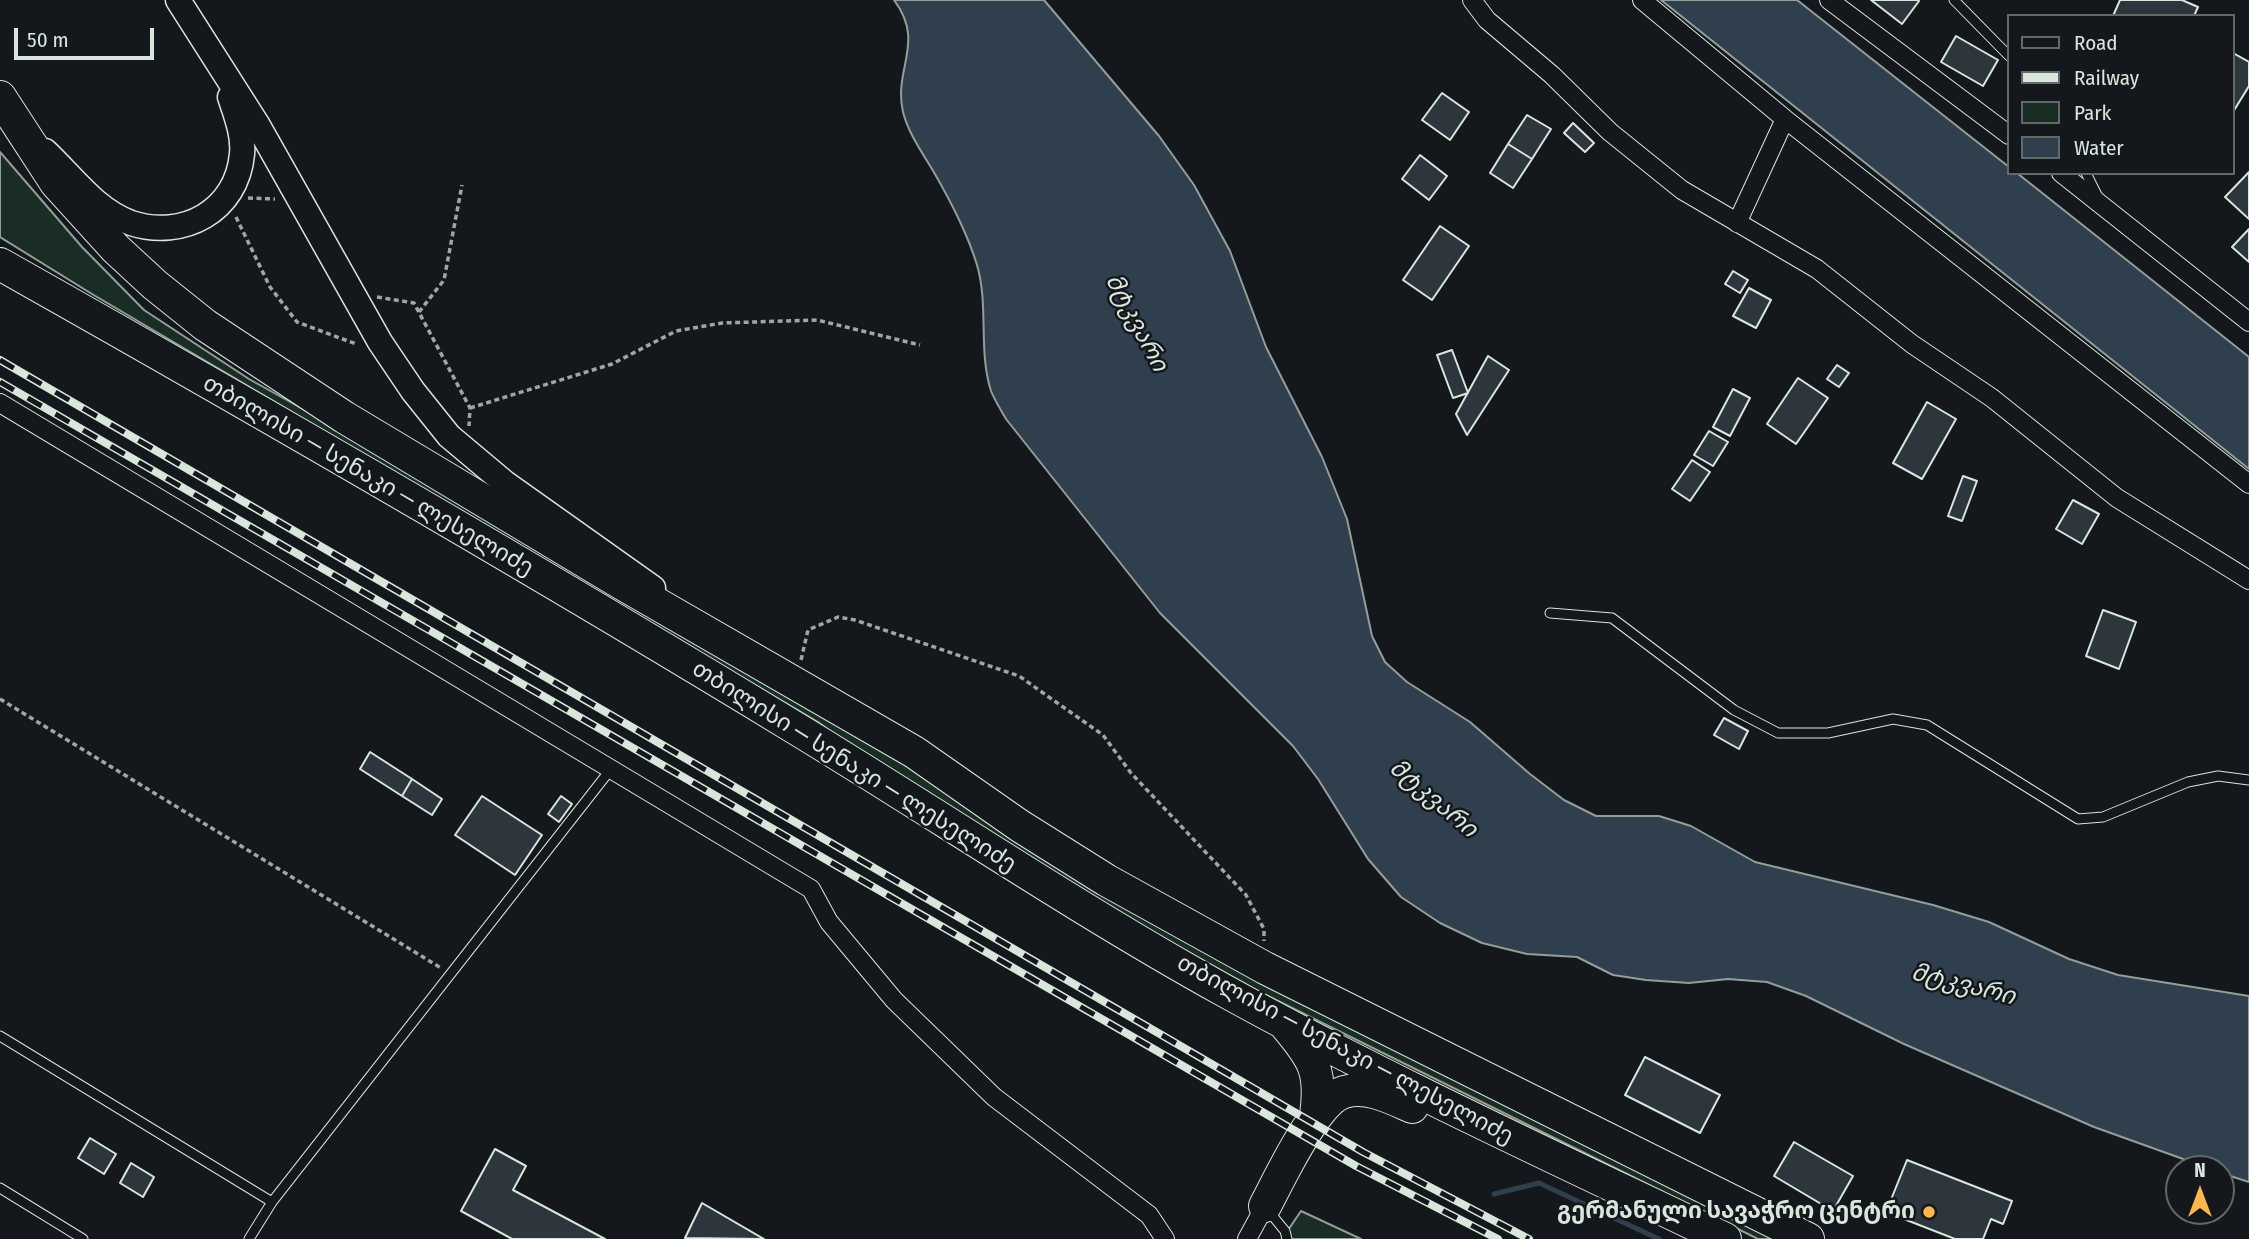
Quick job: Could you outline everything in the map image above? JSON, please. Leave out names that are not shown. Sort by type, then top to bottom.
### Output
[{"type":"highway","name":"თბილისი — სენაკი — ლესელიძე","points":[[0,97],[56,183],[88,220],[155,285],[205,325],[344,417],[598,569],[914,752],[1020,826],[1106,880],[1265,968],[1808,1239]]},
{"type":"highway","name":"თბილისი — სენაკი — ლესელიძე","points":[[0,264],[367,473],[794,726],[1018,869],[1224,991],[1489,1127],[1726,1239]]},
{"type":"highway","points":[[1282,1021],[1316,1067],[1319,1092],[1316,1115]]},
{"type":"highway","points":[[1265,1206],[1316,1115],[1343,1092],[1361,1090],[1385,1094],[1450,1125],[1489,1127]]},
{"type":"main road","points":[[178,0],[257,124],[380,342],[413,391],[449,436],[505,483],[616,560],[725,642]]},
{"type":"main road","points":[[17,126],[95,202],[110,213],[146,227],[182,227],[211,212],[225,196],[234,181],[242,153],[237,116],[219,66]]},
{"type":"street","points":[[1472,0],[1487,20],[1552,75],[1610,132],[1682,190],[1817,269],[1912,344],[1992,398],[2117,498],[2249,580]]},
{"type":"street","points":[[1642,0],[1785,119],[2249,484]]},
{"type":"street","points":[[1829,0],[2008,134]]},
{"type":"street","points":[[1737,223],[1785,119]]},
{"type":"street","points":[[2064,175],[2249,321]]},
{"type":"street","points":[[0,402],[811,889],[829,922],[894,1000],[994,1097],[1149,1216],[1165,1239]]},
{"type":"street","points":[[1247,1239],[1265,1206]]},
{"type":"lane","points":[[1954,0],[2008,54]]},
{"type":"lane","points":[[2087,175],[2102,204]]},
{"type":"lane","points":[[1550,613],[1612,618],[1734,710],[1778,733],[1828,733],[1893,719],[1927,725],[2078,819],[2104,817],[2188,782],[2218,776],[2249,780]]},
{"type":"lane","points":[[249,1239],[272,1202],[611,769]]},
{"type":"lane","points":[[0,1036],[272,1202]]},
{"type":"lane","points":[[0,1188],[82,1239]]},
{"type":"lane","points":[[1265,1206],[1285,1231],[1287,1239]]},
{"type":"path","points":[[419,312],[444,280],[462,185]]},
{"type":"path","points":[[225,196],[302,201]]},
{"type":"path","points":[[225,196],[270,287],[297,321],[363,346],[380,342]]},
{"type":"path","points":[[351,292],[414,303],[470,408],[468,452]]},
{"type":"path","points":[[470,408],[612,365],[676,331],[722,323],[817,320],[920,345]]},
{"type":"path","points":[[797,683],[808,630],[838,617],[855,620],[1019,676],[1102,735],[1131,773],[1246,895],[1264,929],[1265,968]]},
{"type":"path","points":[[0,699],[421,958],[452,974]]},
{"type":"green space","points":[[0,152],[82,247],[144,310],[249,379],[380,452],[728,657],[1788,1239],[1758,1239],[1262,993],[1140,925],[862,754],[818,722],[92,294],[0,237]]},
{"type":"green space","points":[[1301,1211],[1361,1239],[1282,1239]]},
{"type":"water","name":"მტკვარი","points":[[894,0],[1044,0],[1159,136],[1194,185],[1230,251],[1266,347],[1322,457],[1347,519],[1372,636],[1385,662],[1407,682],[1470,722],[1564,800],[1596,816],[1659,816],[1691,826],[1755,862],[1933,905],[1989,922],[2069,959],[2118,975],[2249,996],[2249,1182],[2235,1178],[2235,1155],[2172,1155],[2094,1127],[1904,1044],[1806,996],[1767,982],[1728,979],[1689,983],[1613,975],[1577,957],[1527,954],[1482,943],[1440,923],[1401,897],[1368,859],[1318,779],[1293,746],[1160,613],[1006,419],[998,405],[987,375],[981,281],[977,265],[957,216],[911,134],[903,112],[901,96],[908,29]]},
{"type":"water","points":[[1661,0],[1797,0],[2008,166],[2008,175],[2020,175],[2249,357],[2249,469]]},
{"type":"building","points":[[1871,0],[1918,0],[1919,1],[1902,24]]},
{"type":"building","points":[[2120,0],[2182,0],[2198,7],[2195,14],[2114,14]]},
{"type":"building","points":[[1956,36],[1998,60],[1983,86],[1941,62]]},
{"type":"building","points":[[2235,54],[2249,62],[2249,86],[2235,109]]},
{"type":"building","points":[[1442,93],[1469,112],[1450,140],[1422,120]]},
{"type":"building","points":[[1527,115],[1551,129],[1532,159],[1508,144]]},
{"type":"building","points":[[1573,123],[1594,143],[1585,152],[1564,133]]},
{"type":"building","points":[[1508,144],[1532,159],[1513,188],[1490,173]]},
{"type":"building","points":[[1420,155],[1447,176],[1429,200],[1402,179]]},
{"type":"building","points":[[2249,172],[2249,219],[2225,197]]},
{"type":"building","points":[[1440,226],[1469,246],[1432,300],[1403,280]]},
{"type":"building","points":[[2249,229],[2249,262],[2232,247]]},
{"type":"building","points":[[1733,271],[1748,280],[1740,293],[1725,284]]},
{"type":"building","points":[[1749,288],[1771,300],[1756,328],[1733,316]]},
{"type":"building","points":[[1452,350],[1468,393],[1453,398],[1437,355]]},
{"type":"building","points":[[1488,356],[1509,370],[1467,435],[1456,414]]},
{"type":"building","points":[[1837,365],[1849,373],[1839,387],[1827,379]]},
{"type":"building","points":[[1798,378],[1828,398],[1796,444],[1767,424]]},
{"type":"building","points":[[1733,389],[1750,398],[1730,436],[1713,427]]},
{"type":"building","points":[[1927,402],[1956,419],[1922,479],[1893,463]]},
{"type":"building","points":[[1709,431],[1728,442],[1713,466],[1694,455]]},
{"type":"building","points":[[1692,460],[1710,472],[1690,501],[1672,489]]},
{"type":"building","points":[[1963,476],[1977,481],[1962,521],[1948,516]]},
{"type":"building","points":[[2073,500],[2099,514],[2082,544],[2056,529]]},
{"type":"building","points":[[2103,610],[2136,622],[2119,669],[2086,656]]},
{"type":"building","points":[[1724,718],[1748,731],[1739,749],[1714,735]]},
{"type":"building","points":[[370,752],[412,779],[402,796],[360,769]]},
{"type":"building","points":[[412,779],[442,799],[432,815],[402,796]]},
{"type":"building","points":[[482,796],[542,835],[515,875],[455,835]]},
{"type":"building","points":[[561,796],[572,804],[559,822],[548,814]]},
{"type":"building","points":[[1645,1057],[1720,1095],[1700,1133],[1625,1095]]},
{"type":"building","points":[[90,1138],[116,1154],[104,1174],[78,1158]]},
{"type":"building","points":[[1794,1142],[1853,1176],[1833,1211],[1774,1176]]},
{"type":"building","points":[[495,1149],[526,1166],[513,1190],[605,1239],[512,1239],[461,1211]]},
{"type":"building","points":[[1907,1160],[2012,1201],[2003,1224],[1991,1219],[1983,1239],[1955,1239],[1886,1212]]},
{"type":"building","points":[[131,1163],[154,1177],[143,1197],[120,1183]]},
{"type":"building","points":[[702,1203],[764,1239],[685,1238]]},
{"type":"waterway","points":[[1494,1194],[1539,1183],[1659,1239]]},
{"type":"railway","points":[[0,360],[1363,1152],[1529,1239]]},
{"type":"railway","points":[[0,382],[1356,1166],[1498,1239]]},
{"type":"place","name":"გერმანული სავაჭრო ცენტრი","points":[[1929,1212]]}]
